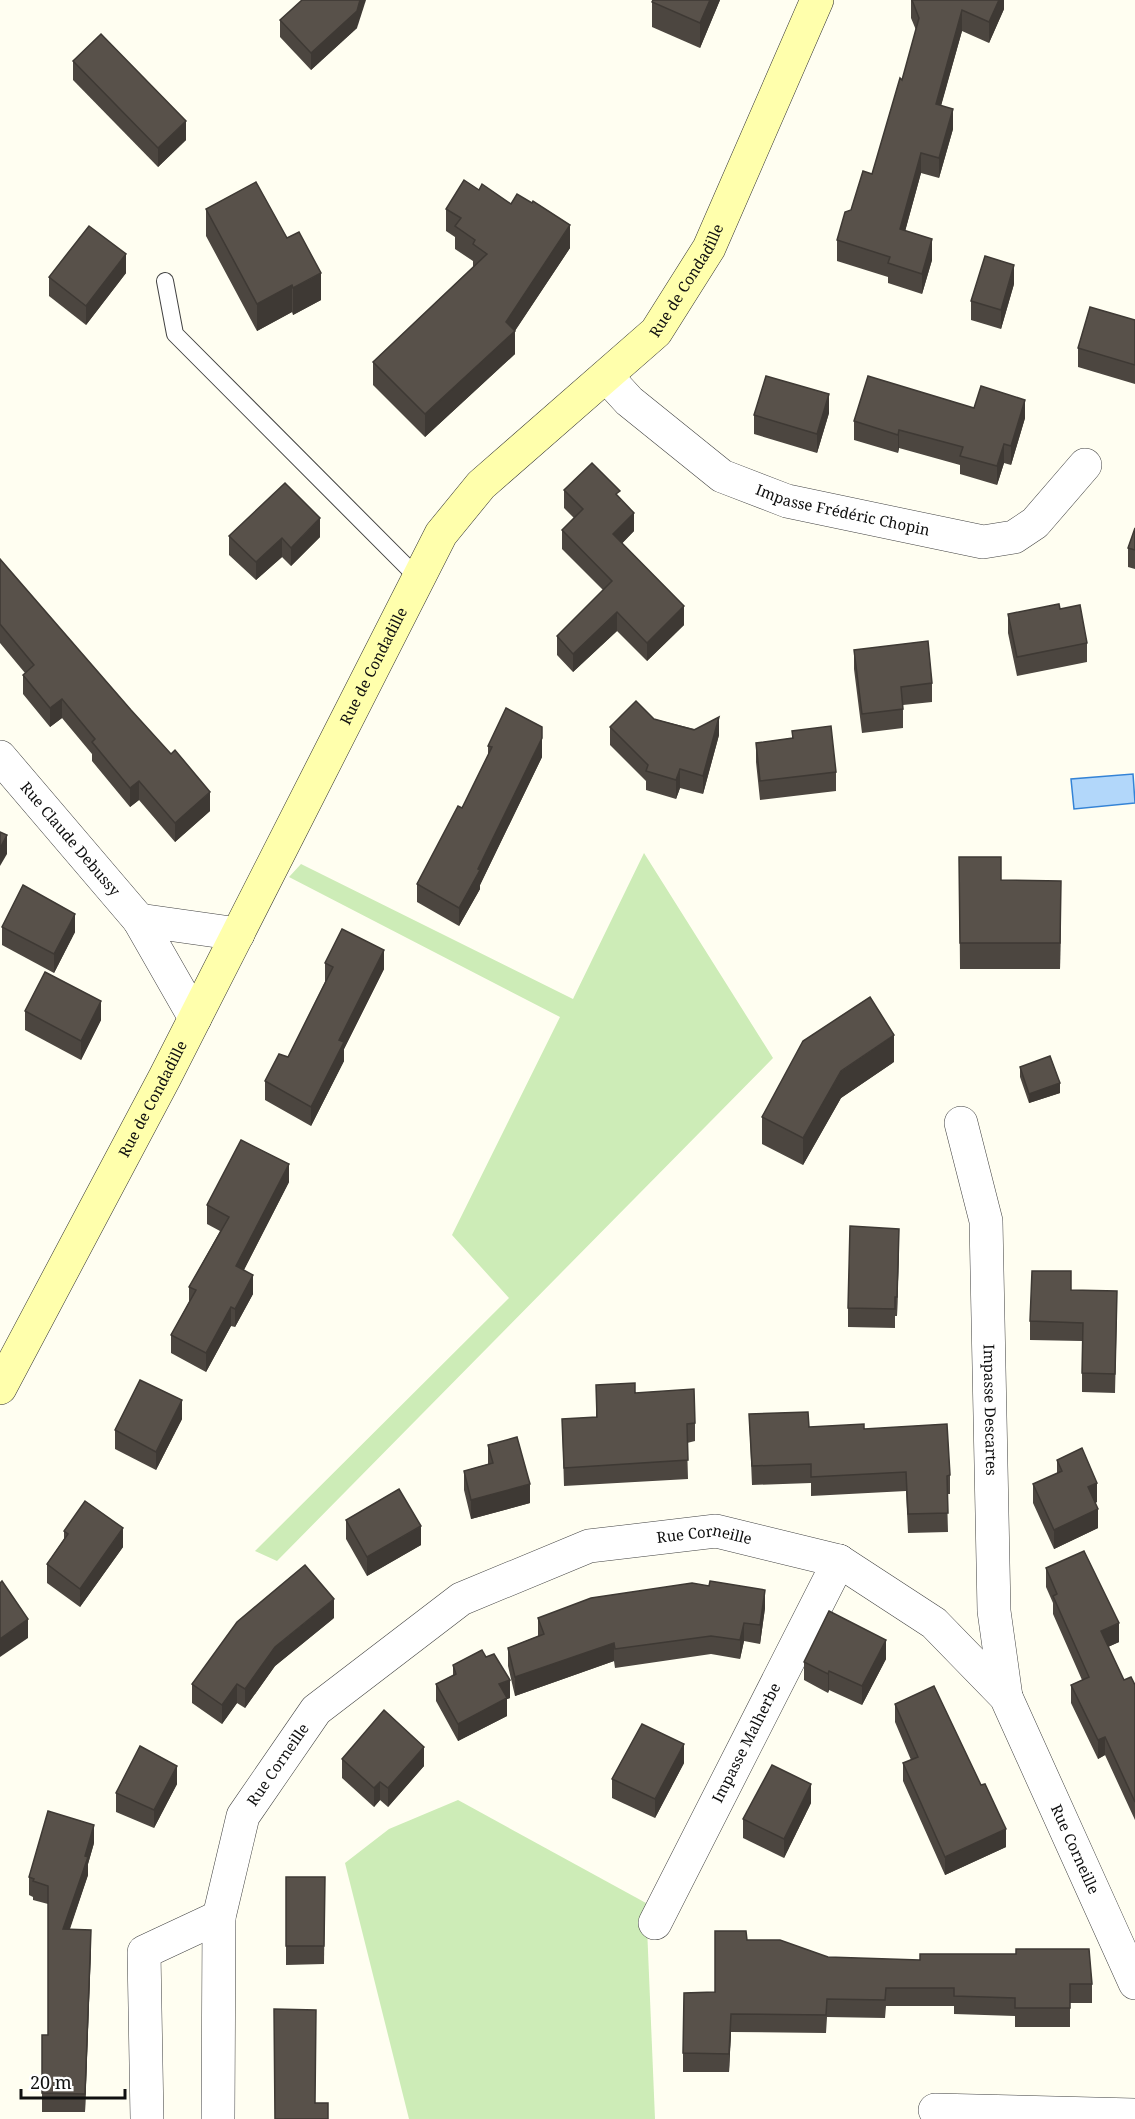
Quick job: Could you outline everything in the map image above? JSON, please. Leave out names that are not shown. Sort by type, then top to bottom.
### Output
[{"type":"street","name":"Rue de Condadille","points":[[4,1370],[195,1018],[441,534],[481,485],[656,332],[709,248],[817,0]]},
{"type":"street","name":"Impasse Frédéric Chopin","points":[[607,377],[629,401],[722,476],[787,501],[983,542],[1014,537],[1035,523],[1085,465]]},
{"type":"street","name":"Rue Claude Debussy","points":[[0,757],[140,920],[195,1018]]},
{"type":"street","points":[[140,920],[237,934]]},
{"type":"street","name":"Impasse Descartes","points":[[961,1123],[986,1221],[994,1611],[1006,1697]]},
{"type":"street","name":"Rue Corneille","points":[[218,2119],[219,1917],[243,1816],[316,1710],[461,1599],[589,1546],[716,1531],[839,1561],[934,1623],[1006,1697],[1135,1983]]},
{"type":"street","name":"Impasse Malherbe","points":[[655,1923],[839,1561]]},
{"type":"street","points":[[147,2119],[144,1952],[219,1917]]},
{"type":"street","points":[[935,2110],[1135,2115]]},
{"type":"lane","points":[[165,281],[175,334],[418,578]]},
{"type":"green space","points":[[644,853],[773,1058],[277,1561],[255,1551],[509,1298],[452,1235],[560,1017],[289,877],[301,864],[573,999]]},
{"type":"green space","points":[[458,1800],[646,1903],[655,2119],[409,2119],[345,1863],[389,1829]]},
{"type":"water","points":[[1133,774],[1135,803],[1074,809],[1071,779]]},
{"type":"building","points":[[302,0],[360,0],[357,11],[311,53],[280,20]]},
{"type":"building","points":[[653,0],[710,0],[700,23],[652,2]]},
{"type":"building","points":[[912,0],[999,0],[989,22],[962,10],[936,104],[953,109],[939,158],[921,153],[900,229],[932,239],[922,274],[888,263],[890,257],[837,240],[845,212],[851,210],[863,171],[872,174],[900,78],[902,80],[919,18]]},
{"type":"building","points":[[101,34],[186,121],[158,148],[73,61]]},
{"type":"building","points":[[464,180],[479,190],[482,184],[511,204],[517,194],[532,203],[533,201],[570,225],[506,322],[515,331],[425,414],[373,362],[487,254],[473,244],[475,240],[455,226],[461,218],[446,209]]},
{"type":"building","points":[[256,182],[287,238],[299,232],[321,273],[293,288],[292,285],[257,304],[206,209]]},
{"type":"building","points":[[89,226],[126,254],[86,306],[49,277]]},
{"type":"building","points":[[985,256],[1014,265],[1001,310],[971,301]]},
{"type":"building","points":[[1090,307],[1135,320],[1135,365],[1078,348]]},
{"type":"building","points":[[766,376],[829,394],[817,434],[754,415]]},
{"type":"building","points":[[868,376],[974,408],[981,386],[1025,400],[1011,446],[1004,444],[997,466],[960,456],[963,447],[899,430],[898,435],[854,421]]},
{"type":"building","points":[[592,463],[620,491],[616,494],[634,513],[613,534],[684,606],[647,643],[617,612],[573,654],[557,636],[612,581],[562,530],[583,509],[564,490]]},
{"type":"building","points":[[285,483],[320,518],[291,548],[282,538],[256,562],[229,536]]},
{"type":"building","points":[[1135,528],[1135,550],[1128,548]]},
{"type":"building","points":[[0,559],[131,710],[171,754],[175,750],[210,792],[175,823],[139,781],[130,788],[92,742],[95,739],[62,699],[50,708],[23,675],[34,665],[0,624]]},
{"type":"building","points":[[1059,604],[1060,609],[1080,605],[1087,643],[1017,657],[1008,614]]},
{"type":"building","points":[[928,641],[932,683],[901,687],[903,709],[862,714],[854,650]]},
{"type":"building","points":[[636,701],[654,719],[694,730],[719,717],[703,776],[680,769],[676,780],[646,771],[648,765],[610,727]]},
{"type":"building","points":[[506,708],[542,727],[542,738],[478,869],[480,870],[459,908],[417,884],[458,806],[462,808],[492,747],[488,746]]},
{"type":"building","points":[[831,726],[836,772],[760,781],[756,743],[793,738],[792,731]]},
{"type":"building","points":[[0,832],[7,835],[0,848]]},
{"type":"building","points":[[959,857],[1001,857],[1001,880],[1061,881],[1060,943],[960,943]]},
{"type":"building","points":[[23,885],[75,914],[54,954],[2,927]]},
{"type":"building","points":[[342,929],[384,950],[339,1040],[344,1042],[311,1107],[265,1081],[279,1054],[288,1057],[333,967],[325,963]]},
{"type":"building","points":[[45,972],[101,1001],[81,1041],[25,1011]]},
{"type":"building","points":[[870,997],[894,1035],[841,1071],[803,1138],[762,1117],[803,1041]]},
{"type":"building","points":[[1050,1056],[1060,1083],[1029,1094],[1020,1067]]},
{"type":"building","points":[[241,1140],[289,1164],[236,1266],[253,1275],[235,1309],[231,1307],[206,1353],[171,1335],[196,1290],[189,1287],[229,1217],[207,1205]]},
{"type":"building","points":[[850,1226],[899,1229],[895,1309],[848,1308]]},
{"type":"building","points":[[1032,1271],[1071,1271],[1071,1290],[1117,1291],[1115,1374],[1082,1373],[1083,1323],[1030,1321]]},
{"type":"building","points":[[140,1380],[182,1400],[156,1452],[115,1430]]},
{"type":"building","points":[[635,1383],[635,1393],[694,1389],[695,1423],[687,1424],[688,1460],[564,1468],[562,1419],[597,1417],[596,1385]]},
{"type":"building","points":[[808,1412],[809,1427],[864,1424],[864,1429],[947,1424],[950,1475],[947,1476],[948,1513],[908,1514],[906,1472],[811,1477],[811,1464],[752,1466],[749,1414]]},
{"type":"building","points":[[517,1437],[530,1484],[471,1500],[464,1471],[493,1463],[488,1445]]},
{"type":"building","points":[[1082,1448],[1097,1483],[1088,1487],[1098,1509],[1054,1530],[1033,1484],[1062,1471],[1057,1460]]},
{"type":"building","points":[[399,1489],[421,1526],[367,1557],[346,1520]]},
{"type":"building","points":[[85,1501],[123,1528],[80,1589],[47,1564],[68,1534],[64,1531]]},
{"type":"building","points":[[1084,1551],[1119,1623],[1101,1631],[1124,1680],[1131,1677],[1135,1685],[1135,1802],[1105,1737],[1098,1740],[1071,1685],[1089,1677],[1053,1596],[1057,1594],[1046,1568]]},
{"type":"building","points":[[305,1565],[334,1599],[275,1647],[245,1689],[237,1684],[222,1705],[192,1684],[237,1622]]},
{"type":"building","points":[[2,1581],[28,1619],[0,1639],[0,1583]]},
{"type":"building","points":[[710,1581],[765,1590],[760,1625],[744,1623],[740,1640],[711,1636],[615,1649],[614,1643],[515,1677],[508,1648],[544,1634],[538,1618],[591,1598],[692,1583],[709,1586]]},
{"type":"building","points":[[829,1611],[886,1640],[862,1686],[829,1671],[828,1674],[804,1662]]},
{"type":"building","points":[[482,1650],[486,1657],[494,1654],[510,1680],[499,1684],[507,1698],[458,1724],[436,1684],[456,1674],[453,1665]]},
{"type":"building","points":[[934,1686],[981,1785],[985,1784],[1006,1829],[945,1857],[903,1763],[918,1757],[895,1704]]},
{"type":"building","points":[[384,1710],[424,1747],[388,1788],[380,1782],[374,1788],[342,1759]]},
{"type":"building","points":[[642,1724],[684,1744],[655,1799],[612,1779]]},
{"type":"building","points":[[140,1746],[177,1766],[154,1810],[116,1793]]},
{"type":"building","points":[[772,1765],[811,1784],[784,1839],[743,1819]]},
{"type":"building","points":[[48,1811],[94,1825],[85,1856],[88,1857],[63,1929],[91,1930],[85,2094],[42,2093],[42,2035],[48,2035],[48,1886],[33,1881],[34,1879],[29,1877]]},
{"type":"building","points":[[286,1877],[325,1877],[324,1946],[286,1946]]},
{"type":"building","points":[[715,1931],[746,1931],[747,1940],[780,1940],[828,1957],[920,1960],[920,1954],[1016,1954],[1016,1949],[1089,1949],[1092,1984],[1070,1984],[1070,2008],[1015,2008],[1015,1998],[954,1996],[954,1988],[886,1988],[885,2000],[827,1999],[826,2015],[731,2014],[729,2054],[683,2053],[684,1993],[715,1992]]},
{"type":"building","points":[[274,2009],[316,2010],[315,2103],[328,2103],[328,2119],[275,2119]]}]
